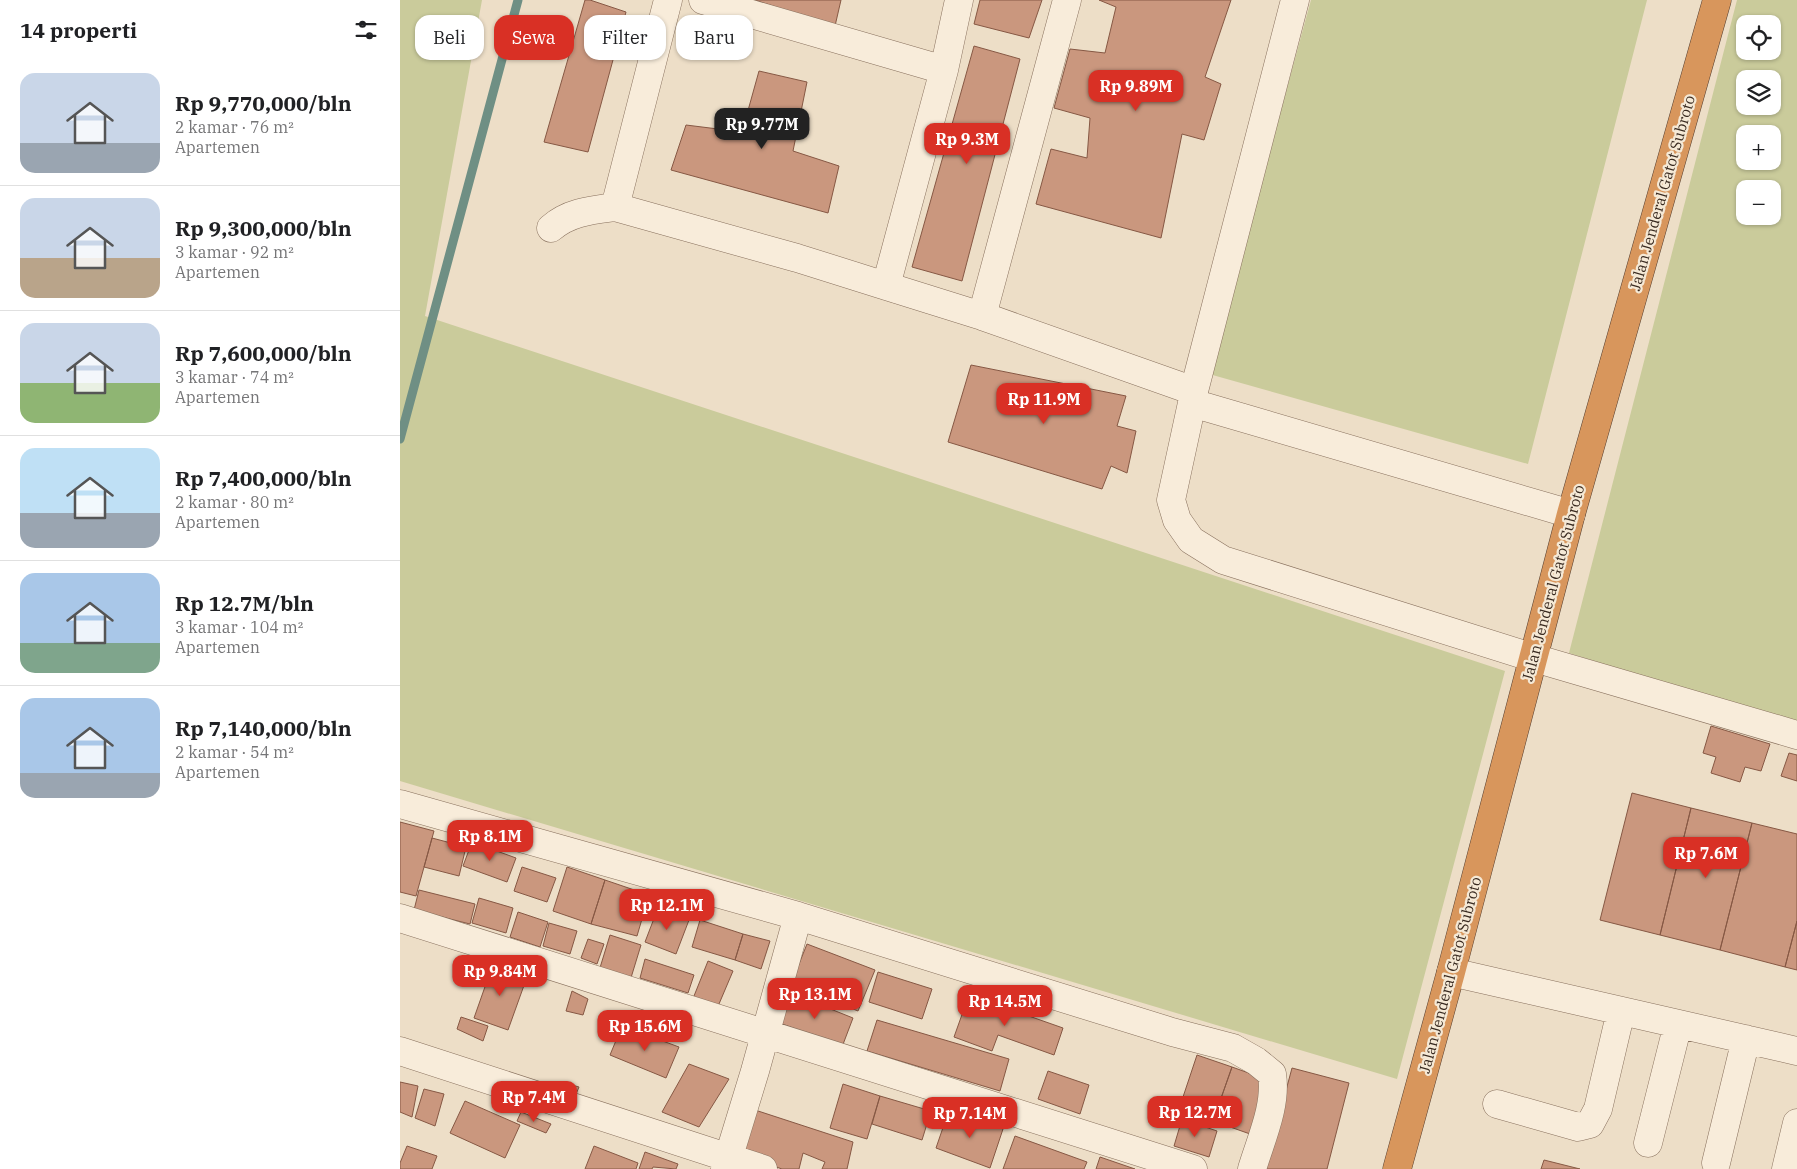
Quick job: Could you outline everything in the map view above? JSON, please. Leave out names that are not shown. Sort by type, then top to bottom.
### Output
[{"type":"highway","name":"Jalan Jenderal Gatot Subroto","points":[[1397,1169],[1451,972],[1571,514],[1717,0]]},
{"type":"street","points":[[615,207],[668,0]]},
{"type":"street","points":[[703,0],[944,70]]},
{"type":"street","points":[[886,286],[944,70],[959,0]]},
{"type":"street","points":[[982,316],[1067,0]]},
{"type":"street","points":[[1295,0],[1193,397],[1171,500],[1176,520],[1190,540],[1223,560],[1534,658],[1797,735]]},
{"type":"street","points":[[552,228],[560,221],[575,214],[615,207],[797,258],[982,316],[1193,397],[1571,514]]},
{"type":"street","points":[[400,804],[798,916],[1172,1032],[1233,1048],[1256,1061],[1272,1074],[1274,1087],[1269,1114],[1252,1169]]},
{"type":"street","points":[[727,1163],[798,916]]},
{"type":"street","points":[[400,918],[1193,1169]]},
{"type":"street","points":[[1451,972],[1797,1051]]},
{"type":"street","points":[[1497,1104],[1578,1127],[1590,1124],[1598,1109],[1621,1011]]},
{"type":"street","points":[[1648,1143],[1678,1024]]},
{"type":"street","points":[[1716,1163],[1746,1039]]},
{"type":"street","points":[[400,1051],[727,1163],[763,1169]]},
{"type":"street","points":[[1786,1169],[1797,1123]]},
{"type":"green space","points":[[400,0],[482,0],[479,15],[415,15],[415,60],[471,60],[425,316],[1505,671],[1397,1079],[400,781]]},
{"type":"green space","points":[[1311,0],[1647,0],[1528,464],[1209,374]]},
{"type":"green space","points":[[1737,0],[1797,0],[1797,726],[1569,653]]},
{"type":"building","points":[[585,0],[626,12],[625,15],[584,15],[584,60],[613,60],[588,152],[544,142],[568,60],[574,60],[574,38]]},
{"type":"building","points":[[754,0],[841,0],[835,26]]},
{"type":"building","points":[[980,0],[1042,0],[1029,38],[974,24]]},
{"type":"building","points":[[1099,0],[1231,0],[1205,77],[1221,84],[1204,140],[1182,134],[1161,238],[1036,204],[1051,149],[1087,158],[1090,118],[1054,108],[1070,49],[1105,53],[1116,7]]},
{"type":"building","points":[[974,46],[1020,59],[962,281],[912,267]]},
{"type":"building","points":[[759,71],[807,82],[793,151],[839,166],[828,213],[671,170],[686,125],[742,132]]},
{"type":"building","points":[[971,365],[1126,396],[1117,426],[1136,431],[1127,473],[1111,466],[1102,489],[948,442]]},
{"type":"building","points":[[1711,726],[1770,744],[1761,771],[1745,767],[1740,782],[1711,773],[1716,757],[1703,753]]},
{"type":"building","points":[[1789,753],[1797,755],[1797,781],[1781,776]]},
{"type":"building","points":[[1632,793],[1691,808],[1660,935],[1600,920]]},
{"type":"building","points":[[1691,808],[1752,823],[1720,950],[1660,935]]},
{"type":"building","points":[[400,822],[434,831],[416,896],[400,892]]},
{"type":"building","points":[[1752,823],[1797,834],[1797,921],[1785,967],[1720,950]]},
{"type":"building","points":[[432,838],[466,847],[459,876],[424,867]]},
{"type":"building","points":[[472,842],[516,858],[507,882],[463,866]]},
{"type":"building","points":[[522,867],[556,878],[547,902],[514,891]]},
{"type":"building","points":[[567,867],[605,880],[591,924],[553,911]]},
{"type":"building","points":[[605,880],[649,895],[637,936],[591,924]]},
{"type":"building","points":[[419,890],[475,904],[470,924],[414,910]]},
{"type":"building","points":[[479,898],[513,908],[506,933],[472,923]]},
{"type":"building","points":[[658,908],[689,920],[676,954],[645,942]]},
{"type":"building","points":[[518,912],[548,922],[540,947],[510,937]]},
{"type":"building","points":[[700,920],[743,934],[735,960],[692,947]]},
{"type":"building","points":[[1797,921],[1797,970],[1785,967]]},
{"type":"building","points":[[549,923],[577,931],[570,954],[543,946]]},
{"type":"building","points":[[743,934],[770,941],[761,969],[735,960]]},
{"type":"building","points":[[610,935],[641,945],[630,981],[599,971]]},
{"type":"building","points":[[588,939],[604,944],[597,964],[581,958]]},
{"type":"building","points":[[807,944],[875,970],[858,1011],[791,984]]},
{"type":"building","points":[[645,959],[694,975],[688,993],[640,978]]},
{"type":"building","points":[[708,961],[733,971],[716,1011],[692,1001]]},
{"type":"building","points":[[493,964],[527,977],[508,1030],[474,1018]]},
{"type":"building","points":[[878,972],[932,989],[922,1019],[869,1002]]},
{"type":"building","points":[[572,991],[588,999],[583,1015],[566,1011]]},
{"type":"building","points":[[788,992],[853,1018],[842,1047],[777,1022]]},
{"type":"building","points":[[969,995],[1063,1028],[1054,1055],[998,1035],[992,1051],[954,1037]]},
{"type":"building","points":[[461,1017],[488,1026],[483,1041],[457,1029]]},
{"type":"building","points":[[877,1020],[1009,1059],[1000,1091],[867,1051]]},
{"type":"building","points":[[622,1026],[679,1047],[666,1078],[610,1055]]},
{"type":"building","points":[[1197,1055],[1232,1067],[1213,1121],[1179,1109]]},
{"type":"building","points":[[689,1064],[729,1079],[699,1127],[662,1112]]},
{"type":"building","points":[[1232,1067],[1271,1081],[1253,1135],[1213,1121]]},
{"type":"building","points":[[1292,1068],[1349,1083],[1327,1169],[1265,1169]]},
{"type":"building","points":[[1048,1071],[1089,1085],[1080,1114],[1038,1099]]},
{"type":"building","points":[[400,1082],[418,1086],[412,1117],[400,1112]]},
{"type":"building","points":[[561,1082],[579,1087],[574,1099],[557,1093]]},
{"type":"building","points":[[843,1084],[880,1096],[867,1139],[830,1128]]},
{"type":"building","points":[[424,1089],[444,1094],[435,1126],[415,1118]]},
{"type":"building","points":[[880,1096],[931,1111],[922,1140],[872,1124]]},
{"type":"building","points":[[465,1101],[520,1125],[505,1158],[450,1133]]},
{"type":"building","points":[[755,1110],[853,1142],[847,1169],[822,1169],[825,1162],[803,1153],[799,1169],[782,1169],[740,1154]]},
{"type":"building","points":[[949,1110],[1003,1129],[990,1168],[936,1148]]},
{"type":"building","points":[[521,1112],[551,1124],[546,1133],[517,1121]]},
{"type":"building","points":[[1182,1119],[1217,1131],[1209,1157],[1174,1146]]},
{"type":"building","points":[[1015,1136],[1087,1162],[1084,1169],[1003,1169]]},
{"type":"building","points":[[407,1146],[437,1156],[432,1169],[400,1169],[400,1163]]},
{"type":"building","points":[[594,1146],[638,1163],[636,1169],[585,1169]]},
{"type":"building","points":[[645,1152],[678,1164],[676,1169],[653,1167],[652,1169],[639,1169]]},
{"type":"building","points":[[1100,1157],[1135,1169],[1096,1169]]},
{"type":"building","points":[[1544,1160],[1580,1169],[1541,1169]]},
{"type":"waterway","points":[[400,439],[518,0]]}]
